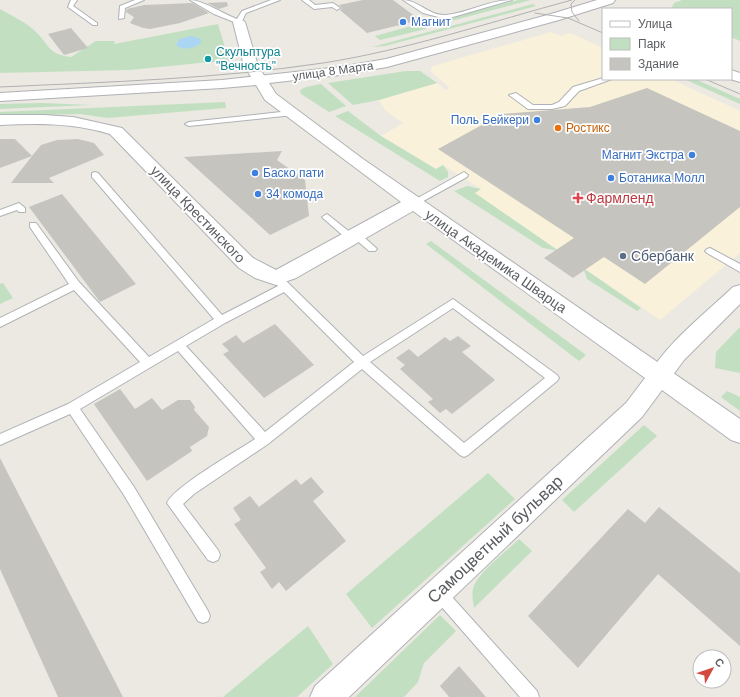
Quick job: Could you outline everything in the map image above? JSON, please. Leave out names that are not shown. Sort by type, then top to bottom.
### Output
[{"type":"street","name":"улица 8 Марта","points":[[0,97],[149,89],[260,80],[387,63],[581,10],[609,0]]},
{"type":"street","points":[[581,10],[598,17]]},
{"type":"street","points":[[239,22],[251,66],[260,80]]},
{"type":"street","name":"улица Академика Шварца","points":[[260,80],[270,97],[290,113],[413,203],[659,377],[740,432]]},
{"type":"street","name":"улица Крестинского","points":[[0,120],[64,120],[93,124],[116,131],[246,263],[280,282]]},
{"type":"street","points":[[280,282],[289,273],[413,203]]},
{"type":"street","points":[[659,377],[677,354],[740,292]]},
{"type":"street","name":"Самоцветный бульвар","points":[[326,697],[634,410],[659,377]]},
{"type":"lane","points":[[74,0],[70,6],[95,24]]},
{"type":"lane","points":[[121,18],[122,7],[141,0]]},
{"type":"lane","points":[[193,0],[216,13],[239,22],[244,12],[277,0]]},
{"type":"lane","points":[[305,0],[314,7],[333,5],[337,8]]},
{"type":"lane","points":[[406,0],[424,13],[436,16],[446,16],[509,0]]},
{"type":"lane","points":[[513,95],[531,107],[552,107],[562,104],[576,89],[605,80]]},
{"type":"lane","points":[[189,124],[290,113]]},
{"type":"lane","points":[[95,174],[221,320]]},
{"type":"lane","points":[[413,203],[464,175]]},
{"type":"lane","points":[[0,213],[19,206],[22,210]]},
{"type":"lane","points":[[327,217],[372,249]]},
{"type":"lane","points":[[33,225],[75,285],[147,363]]},
{"type":"lane","points":[[710,250],[740,269]]},
{"type":"lane","points":[[0,440],[21,429],[72,408],[221,320],[280,282],[362,362],[464,451],[553,378],[452,304],[362,362],[264,440],[189,490],[174,503],[213,555]]},
{"type":"lane","points":[[0,323],[75,285]]},
{"type":"lane","points":[[179,345],[264,440]]},
{"type":"lane","points":[[72,408],[129,491],[203,616]]},
{"type":"lane","points":[[438,592],[530,697]]},
{"type":"shaded area","points":[[551,32],[561,36],[570,33],[602,48],[602,80],[673,80],[740,111],[740,253],[660,320],[474,193],[481,189],[443,165],[436,169],[381,136],[403,123],[385,110],[379,100],[437,83],[445,90],[450,88],[430,71],[433,66]]},
{"type":"green space","points":[[518,0],[531,0],[436,25],[432,22]]},
{"type":"green space","points":[[682,0],[740,0],[740,41],[732,37],[732,8],[672,8],[674,3]]},
{"type":"green space","points":[[533,4],[536,6],[385,46],[372,47]]},
{"type":"green space","points":[[0,9],[29,26],[54,52],[71,57],[96,41],[115,41],[114,44],[218,24],[229,61],[130,70],[0,73]]},
{"type":"green space","points":[[419,24],[426,29],[380,40],[375,36]]},
{"type":"green space","points":[[406,71],[420,71],[437,83],[379,100],[353,105],[328,83]]},
{"type":"green space","points":[[686,80],[697,80],[740,99],[740,104]]},
{"type":"green space","points":[[321,84],[346,106],[329,112],[301,94],[300,90],[306,87]]},
{"type":"green space","points":[[225,102],[226,108],[107,118],[80,114],[0,116],[0,112]]},
{"type":"green space","points":[[42,103],[91,105],[0,109],[0,104]]},
{"type":"green space","points":[[348,111],[381,136],[436,169],[443,165],[448,172],[448,177],[440,181],[335,116]]},
{"type":"green space","points":[[467,186],[481,189],[475,193],[641,308],[637,311],[587,279],[584,270],[554,250],[543,248],[454,191]]},
{"type":"green space","points":[[431,241],[586,355],[579,361],[426,244]]},
{"type":"green space","points":[[3,283],[13,298],[0,304],[0,284]]},
{"type":"green space","points":[[740,327],[740,373],[715,368],[716,352]]},
{"type":"green space","points":[[727,391],[740,397],[740,411],[721,397]]},
{"type":"green space","points":[[644,425],[657,436],[574,512],[562,500]]},
{"type":"green space","points":[[488,473],[515,499],[372,628],[346,594]]},
{"type":"green space","points":[[519,539],[532,551],[474,608],[472,597],[477,580]]},
{"type":"green space","points":[[440,615],[456,631],[424,663],[418,682],[404,697],[355,697]]},
{"type":"green space","points":[[308,626],[333,664],[297,697],[223,697]]},
{"type":"water","points":[[192,36],[201,39],[201,43],[195,47],[185,49],[176,45],[179,39]]},
{"type":"building","points":[[363,0],[393,0],[420,20],[367,33],[340,10],[342,8],[339,5]]},
{"type":"building","points":[[227,2],[228,6],[219,9],[207,3]]},
{"type":"building","points":[[193,3],[209,13],[180,23],[150,29],[130,23],[134,17],[126,12],[127,9],[144,5]]},
{"type":"building","points":[[71,28],[88,48],[64,55],[48,34]]},
{"type":"building","name":"Ботаника Молл","points":[[647,88],[740,131],[740,207],[645,284],[604,257],[573,278],[544,258],[574,238],[438,149],[502,114],[590,107]]},
{"type":"building","points":[[0,139],[15,139],[32,156],[0,168]]},
{"type":"building","points":[[78,139],[94,143],[104,155],[49,178],[54,183],[11,183],[41,145],[57,140]]},
{"type":"building","points":[[282,151],[277,160],[305,180],[309,216],[270,235],[184,157]]},
{"type":"building","points":[[62,194],[136,284],[100,302],[29,207]]},
{"type":"building","points":[[275,324],[314,365],[264,398],[223,354],[229,351],[222,344],[236,335],[243,343]]},
{"type":"building","points":[[458,336],[471,346],[462,352],[495,380],[452,414],[446,409],[440,413],[428,402],[433,399],[400,369],[405,365],[396,358],[409,349],[418,357],[445,337],[450,341]]},
{"type":"building","points":[[120,389],[135,409],[152,398],[162,410],[178,400],[190,400],[195,407],[194,410],[209,427],[207,436],[190,447],[192,451],[147,481],[94,404]]},
{"type":"building","points":[[0,458],[123,697],[58,697],[0,569]]},
{"type":"building","points":[[311,477],[324,492],[313,501],[346,541],[286,591],[279,582],[272,589],[260,572],[266,568],[234,524],[241,520],[233,508],[250,496],[259,507],[296,479],[301,485]]},
{"type":"building","points":[[659,507],[740,573],[740,646],[658,574],[578,668],[528,616],[628,509],[645,523]]},
{"type":"building","points":[[459,666],[486,697],[449,697],[440,686]]},
{"type":"tram line","points":[[0,87],[243,73],[323,63],[386,51],[572,0]]},
{"type":"tram line","points":[[575,0],[571,4],[572,12],[579,21]]},
{"type":"tram line","points":[[535,13],[568,18],[602,33]]},
{"type":"tram line","points":[[707,80],[740,94]]},
{"type":"place","name":"Магнит","points":[[403,22]]},
{"type":"place","name":"Скульптура \"Вечность\"","points":[[208,59]]},
{"type":"place","name":"Поль Бейкери","points":[[537,120]]},
{"type":"place","name":"Ростикс","points":[[558,128]]},
{"type":"place","name":"Магнит Экстра","points":[[692,155]]},
{"type":"place","name":"Баско пати","points":[[255,173]]},
{"type":"place","name":"Ботаника Молл","points":[[611,178]]},
{"type":"place","name":"34 комода","points":[[258,194]]},
{"type":"place","name":"Фармленд","points":[[578,198]]},
{"type":"place","name":"Сбербанк","points":[[623,256]]}]
